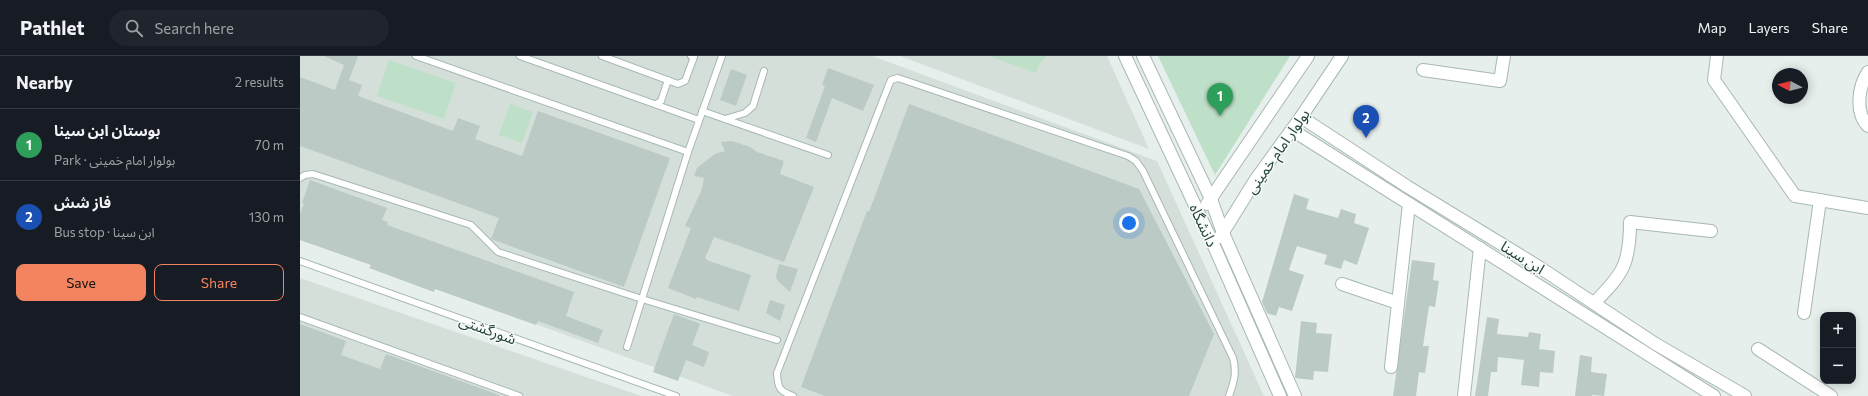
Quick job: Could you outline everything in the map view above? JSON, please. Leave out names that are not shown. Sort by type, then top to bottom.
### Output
[{"type":"street","name":"دانشگاه","points":[[1125,56],[1214,246],[1280,396]]},
{"type":"street","name":"دانشگاه","points":[[1143,56],[1211,199],[1223,233],[1295,396]]},
{"type":"street","name":"بولوار امام خمینی","points":[[1199,214],[1211,199],[1308,56]]},
{"type":"street","name":"بولوار امام خمینی","points":[[1214,246],[1256,179],[1292,130],[1342,56]]},
{"type":"street","points":[[1423,70],[1500,82],[1504,56]]},
{"type":"street","points":[[1717,56],[1714,80],[1796,196],[1868,208]]},
{"type":"street","points":[[1868,72],[1860,90],[1859,108],[1864,122],[1868,126]]},
{"type":"street","name":"ابن سینا","points":[[1301,117],[1408,187],[1539,267],[1654,343],[1745,396]]},
{"type":"street","name":"ابن سینا","points":[[1292,130],[1714,396]]},
{"type":"street","points":[[1804,313],[1820,200]]},
{"type":"street","points":[[1391,367],[1409,204]]},
{"type":"street","points":[[1594,303],[1613,284],[1626,263],[1630,244],[1630,222],[1711,231]]},
{"type":"street","points":[[1464,396],[1480,248]]},
{"type":"street","points":[[1342,284],[1398,303]]},
{"type":"street","points":[[1758,349],[1831,396]]},
{"type":"lane","points":[[416,56],[688,152]]},
{"type":"lane","points":[[520,56],[699,120]]},
{"type":"lane","points":[[602,56],[678,84],[685,82],[693,56]]},
{"type":"lane","points":[[627,347],[688,152],[722,56]]},
{"type":"lane","points":[[725,119],[750,110],[753,106],[764,71]]},
{"type":"lane","points":[[793,396],[783,392],[778,385],[777,373],[888,87],[891,80],[898,78],[1120,154],[1136,162],[1143,171],[1233,358],[1236,369],[1234,382],[1229,396]]},
{"type":"lane","points":[[656,104],[661,101],[668,80]]},
{"type":"lane","points":[[702,111],[828,155]]},
{"type":"lane","points":[[300,178],[305,175],[313,174],[471,225],[498,252],[642,299],[777,340]]},
{"type":"lane","name":"شورگشتی","points":[[300,261],[676,396]]},
{"type":"lane","points":[[300,317],[519,396]]},
{"type":"lane","points":[[498,396],[500,389]]},
{"type":"shaded area","points":[[300,56],[872,56],[1157,161],[1264,396],[733,396],[300,238]]},
{"type":"shaded area","points":[[900,56],[1107,56],[1149,149]]},
{"type":"shaded area","points":[[300,278],[641,396],[300,396]]},
{"type":"green space","points":[[989,56],[1047,56],[1040,63],[1036,73]]},
{"type":"green space","points":[[1158,56],[1290,56],[1215,175]]},
{"type":"green space","points":[[389,60],[456,83],[444,119],[377,96]]},
{"type":"green space","points":[[510,104],[533,112],[522,143],[499,135]]},
{"type":"building","points":[[324,56],[358,56],[349,80],[362,85],[358,96],[453,131],[458,118],[480,126],[475,139],[522,156],[538,111],[670,158],[624,287],[491,239],[499,218],[300,146],[300,77],[335,90],[344,65]]},
{"type":"building","points":[[828,68],[874,85],[863,111],[832,98],[816,142],[806,138],[825,86],[822,85]]},
{"type":"building","points":[[731,69],[747,75],[736,106],[720,100]]},
{"type":"building","points":[[909,104],[1139,189],[1214,334],[1189,396],[825,396],[801,387]]},
{"type":"building","points":[[732,141],[750,147],[757,152],[784,161],[780,174],[814,187],[784,262],[714,237],[705,258],[709,261],[751,275],[739,311],[697,297],[696,299],[668,288],[691,228],[685,226],[702,189],[704,178],[694,176],[697,168],[715,154],[725,151],[721,142]]},
{"type":"building","points":[[310,180],[387,208],[382,220],[388,222],[387,225],[574,292],[566,316],[603,330],[598,343],[538,321],[536,325],[435,289],[434,292],[369,268],[371,265],[300,240],[300,214]]},
{"type":"building","points":[[1294,194],[1309,199],[1306,209],[1338,218],[1341,209],[1356,214],[1354,223],[1369,228],[1357,265],[1344,260],[1341,269],[1324,264],[1327,255],[1297,246],[1289,270],[1304,275],[1292,311],[1279,307],[1276,316],[1267,313],[1262,302]]},
{"type":"building","points":[[1412,260],[1435,263],[1433,280],[1439,281],[1435,307],[1429,306],[1423,346],[1429,346],[1425,373],[1419,372],[1416,396],[1393,396]]},
{"type":"building","points":[[779,264],[798,269],[790,292],[777,280],[776,276]]},
{"type":"building","points":[[770,300],[785,305],[780,321],[766,313]]},
{"type":"building","points":[[674,314],[700,324],[692,345],[709,352],[704,367],[686,360],[678,381],[653,372]]},
{"type":"building","points":[[1487,317],[1499,319],[1497,334],[1528,337],[1529,332],[1541,334],[1539,349],[1555,351],[1553,373],[1540,372],[1539,387],[1521,385],[1524,360],[1498,357],[1497,372],[1491,372],[1488,396],[1475,396]]},
{"type":"building","points":[[1301,321],[1317,323],[1316,333],[1332,334],[1328,372],[1314,371],[1313,380],[1295,378]]},
{"type":"building","points":[[300,324],[346,341],[341,355],[380,369],[386,354],[499,396],[300,396]]},
{"type":"building","points":[[1580,355],[1592,357],[1591,372],[1607,374],[1604,396],[1575,396]]},
{"type":"place","name":"بوستان ابن سینا","points":[[1220,116]]},
{"type":"place","name":"فاز شش","points":[[1366,138]]}]
